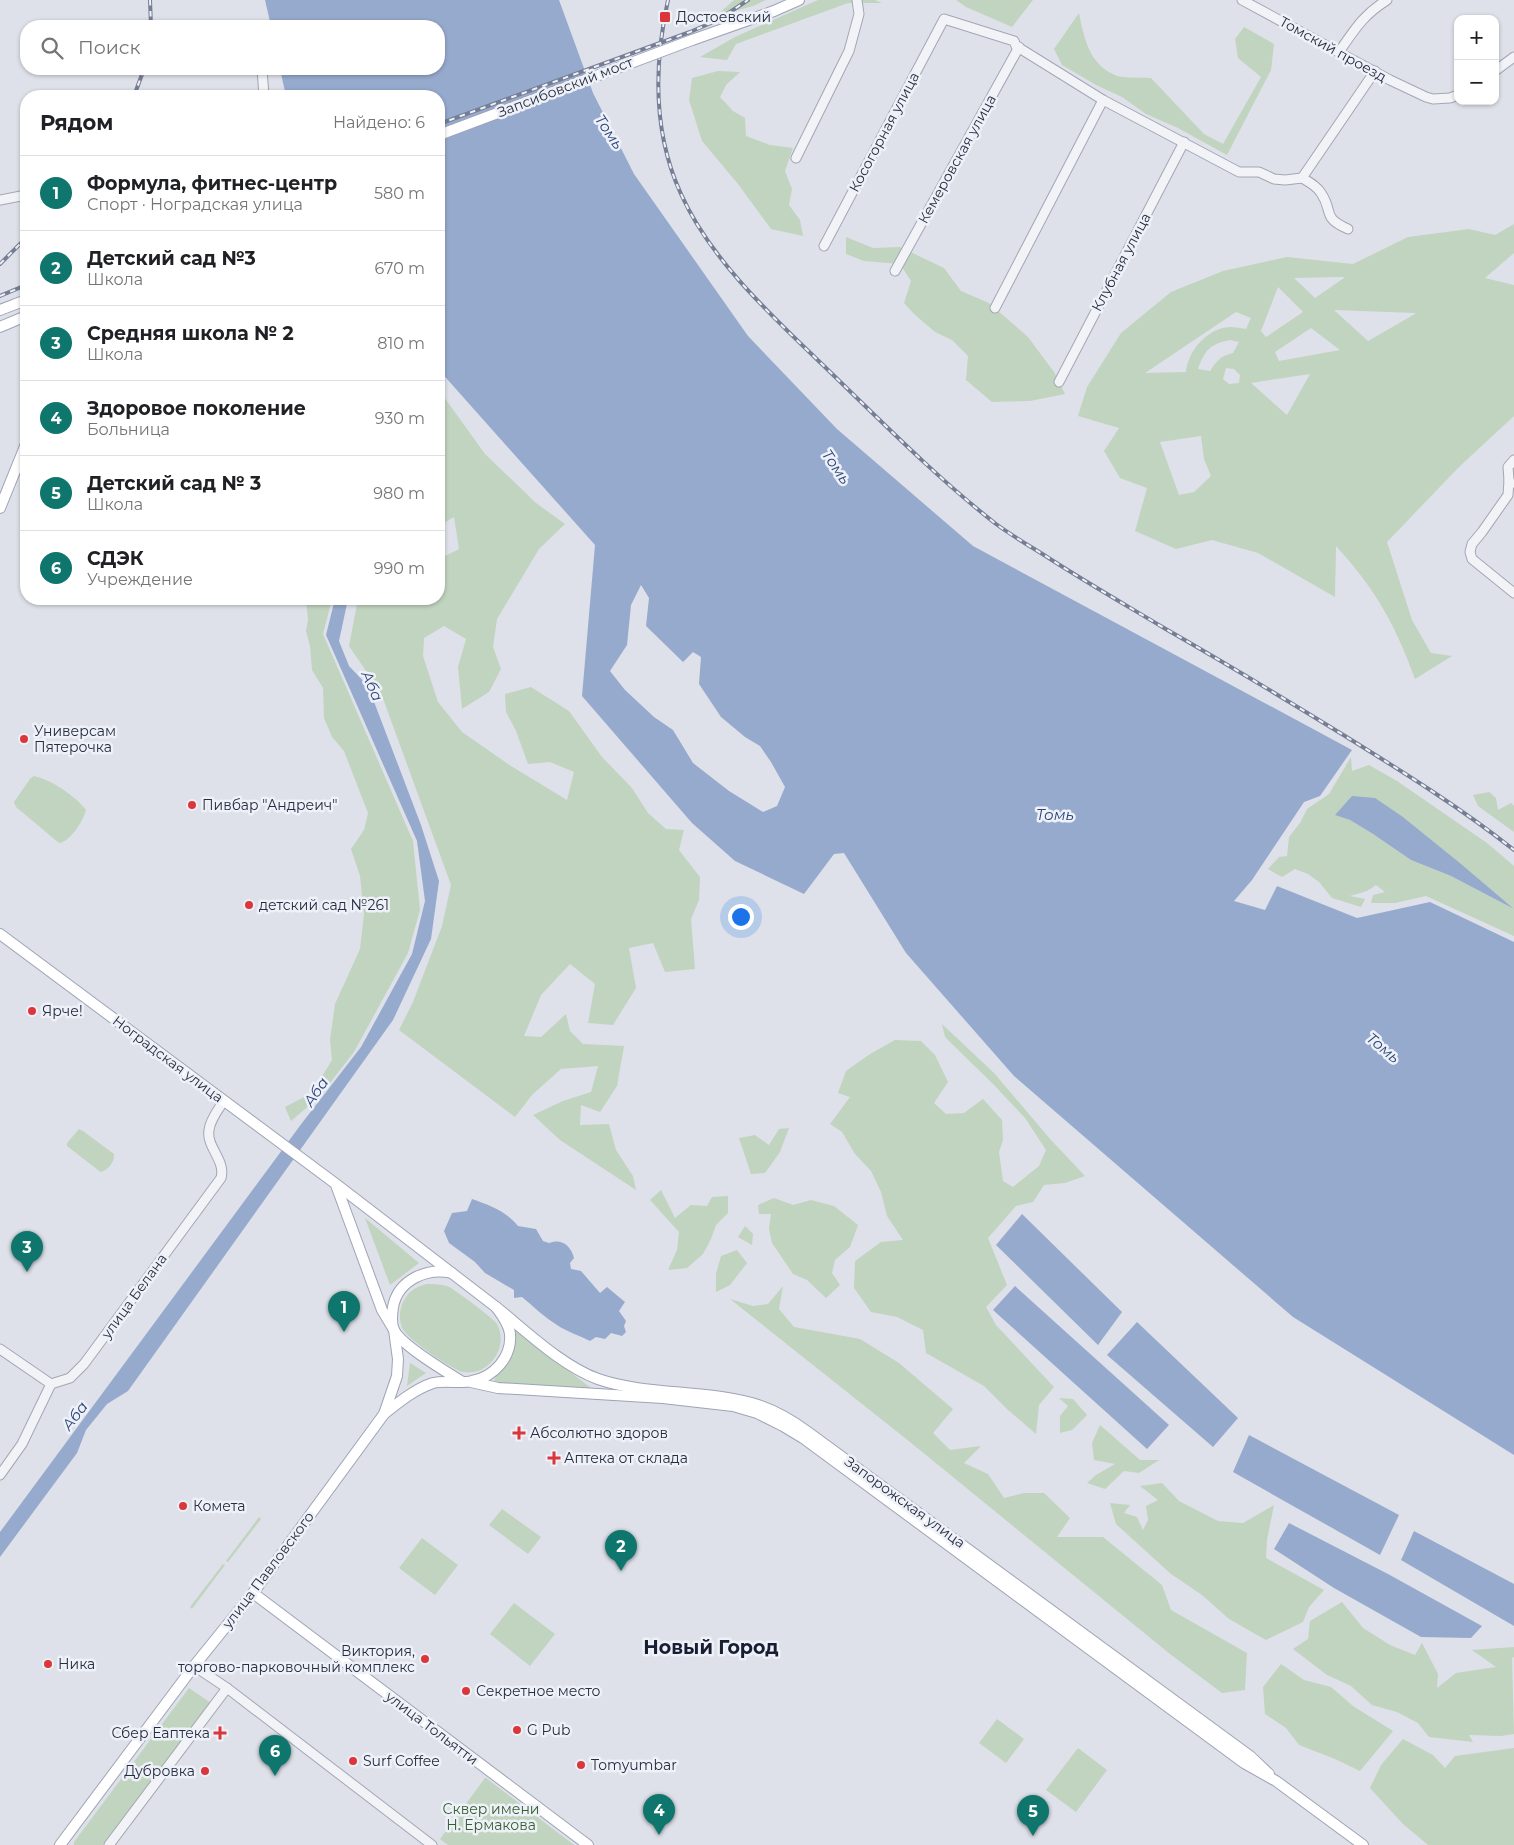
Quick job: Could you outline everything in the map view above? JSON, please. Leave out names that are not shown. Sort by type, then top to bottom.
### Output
[{"type":"main road","name":"Запсибовский мост","points":[[445,133],[774,11],[799,0]]},
{"type":"main road","points":[[0,310],[20,302]]},
{"type":"main road","points":[[0,327],[20,319]]},
{"type":"main road","points":[[0,508],[20,459]]},
{"type":"main road","name":"Ноградская улица","points":[[0,934],[454,1274]]},
{"type":"main road","points":[[336,1184],[382,1310],[394,1330],[422,1357],[466,1382],[493,1372],[506,1356],[509,1347],[510,1334],[505,1320],[496,1307],[454,1274],[444,1272],[428,1273],[413,1278],[400,1290],[394,1302],[392,1314],[394,1330]]},
{"type":"main road","name":"Запорожская улица","points":[[496,1307],[572,1366],[600,1379],[664,1391],[734,1398],[760,1405],[787,1418],[1250,1756],[1276,1781]]},
{"type":"main road","name":"улица Павловского","points":[[60,1845],[194,1666],[253,1593],[384,1414],[397,1376],[398,1360],[394,1330]]},
{"type":"main road","name":"улица Павловского","points":[[384,1414],[419,1389],[435,1383],[466,1382]]},
{"type":"main road","name":"Запорожская улица","points":[[466,1382],[498,1388],[663,1398],[733,1406],[757,1413],[783,1426],[811,1444],[1244,1763],[1276,1781],[1363,1845]]},
{"type":"main road","name":"улица Тольятти","points":[[253,1593],[588,1845]]},
{"type":"street","points":[[796,158],[849,51],[859,14],[857,0]]},
{"type":"street","name":"Томский проезд","points":[[1242,0],[1426,97],[1433,99],[1454,97]]},
{"type":"street","points":[[1340,52],[1358,24],[1371,10],[1387,0]]},
{"type":"street","name":"Косогорная улица","points":[[824,246],[944,19],[1014,42],[1018,46]]},
{"type":"street","points":[[1018,46],[1103,100],[1239,172],[1259,172],[1274,179],[1302,178],[1322,193],[1330,218],[1348,229]]},
{"type":"street","name":"Кемеровская улица","points":[[895,271],[1018,46]]},
{"type":"street","points":[[1499,68],[1514,57]]},
{"type":"street","points":[[1302,178],[1375,71]]},
{"type":"street","points":[[262,75],[264,90]]},
{"type":"street","points":[[995,308],[1103,100]]},
{"type":"street","name":"Клубная улица","points":[[1059,382],[1184,142]]},
{"type":"street","points":[[0,200],[20,197]]},
{"type":"street","points":[[1514,460],[1508,467],[1511,484],[1508,495],[1472,544],[1470,552],[1472,559],[1514,592]]},
{"type":"street","name":"улица Белана","points":[[51,1384],[70,1378],[84,1364],[221,1178],[222,1166],[208,1132],[210,1124],[223,1102]]},
{"type":"street","points":[[0,1349],[51,1384],[22,1444],[0,1475]]},
{"type":"street","points":[[194,1666],[227,1688],[432,1845]]},
{"type":"street","points":[[109,1845],[227,1688]]},
{"type":"green space","points":[[734,0],[766,0],[753,6],[716,16]]},
{"type":"green space","points":[[818,0],[875,0],[882,3],[848,3],[736,44],[727,60],[700,57],[735,37]]},
{"type":"green space","points":[[956,0],[1033,0],[1012,27],[966,7]]},
{"type":"green space","points":[[1079,13],[1089,49],[1099,64],[1118,76],[1151,78],[1204,134],[1223,144],[1261,77],[1238,58],[1235,39],[1244,27],[1274,44],[1271,70],[1227,155],[1178,128],[1146,114],[1122,97],[1096,85],[1062,65],[1054,49]]},
{"type":"green space","points":[[718,71],[740,72],[726,85],[720,97],[733,111],[745,118],[746,136],[770,145],[793,148],[785,171],[792,189],[789,205],[800,220],[803,236],[771,229],[738,184],[702,141],[689,100],[692,78]]},
{"type":"green space","points":[[1514,224],[1514,253],[1485,278],[1514,285],[1514,416],[1459,467],[1387,542],[1412,620],[1431,653],[1452,656],[1415,679],[1400,641],[1383,608],[1336,546],[1335,597],[1258,553],[1212,540],[1176,549],[1135,531],[1147,488],[1120,478],[1104,451],[1119,428],[1078,416],[1087,387],[1121,333],[1171,292],[1223,271],[1287,257],[1353,264],[1408,237],[1469,229],[1495,235]],"holes":[[[1344,277],[1315,298],[1294,278]],[[1278,287],[1303,312],[1266,337],[1261,331]],[[1334,310],[1415,313],[1368,341]],[[1236,312],[1251,318],[1246,329],[1222,328],[1206,336],[1190,356],[1186,372],[1145,373]],[[1311,328],[1340,350],[1279,361],[1275,352]],[[1230,340],[1239,342],[1233,353],[1220,359],[1210,371],[1198,369],[1209,349]],[[1226,368],[1234,369],[1240,375],[1239,383],[1229,384],[1223,379]],[[1310,374],[1287,415],[1251,383]],[[1201,436],[1204,459],[1211,476],[1194,492],[1179,495],[1160,442]]]},
{"type":"green space","points":[[846,237],[873,248],[900,247],[944,268],[961,291],[989,303],[1028,337],[1054,372],[1065,394],[1030,401],[992,402],[966,380],[968,356],[952,340],[935,332],[904,303],[911,281],[900,264],[864,261],[846,254]]},
{"type":"green space","points":[[445,398],[485,454],[536,503],[565,524],[539,549],[497,619],[493,647],[501,669],[489,692],[462,709],[458,667],[466,639],[444,626],[424,638],[423,656],[438,702],[462,732],[511,766],[567,800],[574,772],[550,762],[528,764],[516,731],[506,712],[505,694],[531,687],[569,711],[602,757],[632,788],[648,813],[666,829],[684,830],[679,850],[700,877],[699,900],[691,919],[695,969],[665,972],[653,943],[629,948],[636,988],[613,1025],[588,1023],[595,984],[570,964],[541,995],[524,1036],[541,1037],[566,1014],[570,1031],[583,1044],[624,1046],[617,1086],[600,1112],[581,1105],[580,1125],[609,1124],[616,1150],[633,1176],[636,1190],[560,1140],[533,1115],[563,1101],[591,1092],[598,1066],[561,1069],[532,1095],[515,1117],[399,1030],[413,1002],[442,926],[451,885],[381,693],[349,646],[357,605],[445,605],[445,556],[459,549],[454,517],[445,522]]},
{"type":"green space","points":[[307,605],[330,605],[323,634],[413,841],[420,910],[408,953],[354,1052],[319,1097],[291,1121],[285,1107],[312,1093],[332,1060],[330,1040],[335,1004],[360,949],[364,914],[360,876],[351,849],[364,830],[368,813],[344,751],[332,737],[324,718],[323,688],[312,670],[310,646],[306,631],[308,620]]},
{"type":"green space","points":[[1351,757],[1352,771],[1369,765],[1397,781],[1487,843],[1514,866],[1514,909],[1514,936],[1426,896],[1395,903],[1371,903],[1373,895],[1385,892],[1376,885],[1367,891],[1350,896],[1365,899],[1361,907],[1332,898],[1319,882],[1308,874],[1295,869],[1282,877],[1268,869],[1279,857],[1287,856],[1289,837],[1300,823],[1307,809],[1329,794]],"holes":[[[1336,815],[1403,817],[1514,909],[1451,876],[1411,860],[1350,820]]]},
{"type":"green space","points":[[34,776],[63,789],[86,810],[76,830],[68,839],[59,843],[16,807],[14,802]]},
{"type":"green space","points":[[1489,792],[1496,798],[1498,810],[1511,803],[1514,806],[1514,832],[1478,806],[1473,795]]},
{"type":"green space","points":[[942,1024],[994,1073],[1051,1140],[1085,1176],[1065,1183],[1044,1185],[1033,1202],[1016,1206],[988,1238],[1007,1285],[986,1307],[996,1325],[1054,1387],[1039,1405],[1036,1434],[984,1386],[926,1353],[923,1330],[897,1317],[871,1312],[854,1288],[855,1261],[881,1242],[903,1240],[887,1216],[881,1192],[871,1171],[855,1154],[842,1132],[830,1124],[850,1097],[838,1093],[846,1071],[870,1054],[895,1040],[921,1041],[935,1055],[948,1082],[934,1103],[946,1114],[964,1113],[983,1099],[1002,1120],[1003,1140],[999,1152],[1003,1181],[1013,1187],[1039,1166],[1046,1150],[1025,1118],[945,1037]]},
{"type":"green space","points":[[789,1128],[780,1152],[765,1173],[751,1174],[739,1138],[755,1135],[769,1145],[779,1129]]},
{"type":"green space","points":[[79,1129],[114,1154],[112,1163],[106,1170],[100,1172],[67,1146],[67,1143]]},
{"type":"green space","points":[[661,1190],[675,1218],[691,1205],[707,1206],[712,1197],[728,1196],[728,1213],[716,1225],[703,1254],[687,1268],[668,1270],[677,1250],[679,1232],[650,1200]]},
{"type":"green space","points":[[774,1198],[793,1205],[811,1200],[834,1206],[858,1225],[850,1247],[835,1260],[832,1273],[840,1285],[826,1298],[807,1280],[793,1274],[772,1243],[769,1229],[771,1214],[759,1214],[758,1205]]},
{"type":"green space","points":[[365,1218],[419,1263],[390,1285]]},
{"type":"green space","points":[[745,1226],[753,1234],[752,1245],[738,1237]]},
{"type":"green space","points":[[737,1250],[747,1263],[730,1285],[716,1292],[716,1274],[721,1256]]},
{"type":"green space","points":[[427,1284],[449,1287],[497,1324],[501,1338],[498,1352],[495,1358],[484,1368],[470,1372],[458,1370],[414,1341],[404,1331],[400,1319],[401,1307],[411,1291]]},
{"type":"green space","points":[[783,1286],[779,1309],[794,1327],[860,1339],[899,1363],[953,1409],[933,1433],[950,1450],[981,1446],[964,1463],[988,1474],[1004,1498],[1024,1493],[1044,1493],[1070,1518],[1057,1537],[1103,1537],[1162,1585],[1171,1610],[1247,1653],[1245,1690],[1222,1693],[1170,1654],[910,1442],[730,1299],[753,1306],[768,1304]]},
{"type":"green space","points":[[514,1329],[595,1391],[498,1383],[494,1381],[511,1357],[515,1343]]},
{"type":"green space","points":[[410,1363],[426,1373],[407,1386]]},
{"type":"green space","points":[[1059,1398],[1073,1399],[1087,1415],[1072,1430],[1060,1433],[1060,1416],[1068,1406]]},
{"type":"green space","points":[[1100,1425],[1140,1460],[1159,1460],[1139,1473],[1124,1471],[1105,1489],[1087,1483],[1096,1475],[1115,1464],[1094,1460],[1092,1443]]},
{"type":"green space","points":[[1162,1483],[1179,1501],[1218,1521],[1243,1523],[1274,1505],[1267,1540],[1266,1558],[1324,1590],[1309,1607],[1303,1622],[1266,1640],[1229,1619],[1202,1595],[1171,1574],[1116,1524],[1110,1503],[1130,1505],[1124,1513],[1137,1517],[1143,1530],[1148,1520],[1146,1506],[1158,1500],[1140,1486]]},
{"type":"green space","points":[[502,1509],[541,1537],[528,1554],[489,1525]]},
{"type":"green space","points":[[259,1517],[261,1519],[228,1562],[226,1561]]},
{"type":"green space","points":[[422,1538],[458,1565],[435,1595],[399,1568]]},
{"type":"green space","points":[[223,1564],[225,1565],[192,1609],[190,1607]]},
{"type":"green space","points":[[1342,1602],[1363,1628],[1390,1645],[1415,1655],[1422,1643],[1438,1674],[1437,1688],[1456,1673],[1496,1667],[1472,1650],[1514,1647],[1514,1657],[1512,1658],[1514,1734],[1501,1736],[1469,1735],[1473,1742],[1429,1737],[1418,1723],[1397,1712],[1372,1705],[1351,1686],[1327,1675],[1293,1649],[1308,1639],[1310,1621]]},
{"type":"green space","points":[[514,1603],[555,1634],[530,1666],[490,1634]]},
{"type":"green space","points":[[1281,1664],[1304,1680],[1331,1687],[1353,1706],[1393,1731],[1360,1771],[1299,1745],[1286,1728],[1265,1714],[1263,1687]]},
{"type":"green space","points":[[189,1688],[211,1703],[103,1845],[74,1845],[74,1842]]},
{"type":"green space","points":[[997,1719],[1024,1739],[1006,1763],[979,1743]]},
{"type":"green space","points":[[1403,1739],[1433,1755],[1445,1768],[1455,1756],[1514,1748],[1514,1845],[1428,1845],[1403,1824],[1370,1788],[1381,1765]]},
{"type":"green space","points":[[1078,1748],[1107,1770],[1076,1812],[1046,1790]]},
{"type":"green space","name":"Сквер имени Н. Ермакова","points":[[485,1778],[574,1845],[448,1845],[440,1839]]},
{"type":"water","name":"Томь","points":[[265,0],[559,0],[593,93],[634,174],[748,336],[837,429],[973,546],[1352,750],[1320,796],[1304,802],[1252,880],[1234,901],[1265,910],[1277,886],[1357,918],[1430,902],[1514,942],[1514,1455],[1293,1317],[1014,1076],[906,953],[844,853],[834,854],[804,894],[735,861],[692,823],[582,696],[595,545],[445,377],[445,90],[285,90],[281,75],[445,75],[445,20],[270,20]],"holes":[[[641,585],[649,598],[646,626],[683,662],[693,652],[701,657],[699,684],[721,717],[745,737],[760,746],[785,787],[777,806],[763,812],[729,791],[693,763],[673,730],[654,717],[625,690],[610,671],[627,645],[631,605]]]},
{"type":"water","name":"Аба","points":[[334,605],[347,605],[339,641],[349,666],[368,686],[421,825],[439,881],[431,939],[393,1020],[128,1391],[107,1404],[86,1430],[77,1453],[0,1557],[0,1532],[302,1123],[361,1047],[412,954],[425,901],[417,841],[326,635]]},
{"type":"water","points":[[1352,796],[1375,798],[1403,817],[1514,909],[1451,876],[1411,860],[1350,820],[1335,815]]},
{"type":"water","points":[[472,1199],[503,1212],[518,1226],[536,1229],[543,1241],[549,1243],[558,1241],[568,1246],[574,1258],[570,1263],[571,1269],[581,1271],[600,1293],[607,1287],[625,1302],[619,1311],[626,1321],[624,1326],[626,1332],[622,1336],[611,1333],[605,1339],[596,1337],[590,1341],[565,1330],[548,1319],[522,1297],[514,1298],[514,1290],[485,1273],[475,1262],[449,1243],[444,1231],[452,1213],[467,1211]]},
{"type":"water","points":[[1022,1214],[1122,1312],[1098,1345],[996,1245]]},
{"type":"water","points":[[1015,1286],[1169,1425],[1147,1449],[993,1310]]},
{"type":"water","points":[[1137,1322],[1238,1418],[1213,1447],[1107,1355]]},
{"type":"water","points":[[1249,1435],[1399,1515],[1380,1555],[1233,1472]]},
{"type":"water","points":[[1289,1523],[1388,1574],[1482,1626],[1471,1638],[1421,1637],[1334,1588],[1274,1549]]},
{"type":"water","points":[[1414,1531],[1514,1584],[1514,1626],[1401,1560]]},
{"type":"railway","points":[[150,0],[151,20]]},
{"type":"railway","points":[[668,0],[660,49],[659,98],[665,147],[672,171],[694,219],[709,242],[745,288],[765,309],[910,449],[996,524],[1089,583],[1388,763],[1453,805],[1514,850]]},
{"type":"railway","points":[[445,122],[690,32],[718,20],[748,0]]},
{"type":"railway","points":[[136,90],[142,75]]},
{"type":"railway","points":[[0,264],[20,244]]},
{"type":"railway","points":[[0,296],[20,288]]},
{"type":"place","name":"Достоевский","points":[[665,17]]},
{"type":"place","name":"Универсам Пятерочка","points":[[24,739]]},
{"type":"place","name":"Пивбар \"Андреич\"","points":[[192,805]]},
{"type":"place","name":"детский сад №261","points":[[249,905]]},
{"type":"place","name":"Ярче!","points":[[32,1011]]},
{"type":"place","name":"Средняя школа № 2","points":[[27,1272]]},
{"type":"place","name":"Формула, фитнес-центр","points":[[344,1332]]},
{"type":"place","name":"Абсолютно здоров","points":[[519,1433]]},
{"type":"place","name":"Аптека от склада","points":[[554,1458]]},
{"type":"place","name":"Комета","points":[[183,1506]]},
{"type":"place","name":"Детский сад №3","points":[[621,1571]]},
{"type":"place","name":"Виктория, торгово-парковочный комплекс","points":[[425,1659]]},
{"type":"place","name":"Ника","points":[[48,1664]]},
{"type":"place","name":"Секретное место","points":[[466,1691]]},
{"type":"place","name":"G Pub","points":[[517,1730]]},
{"type":"place","name":"Сбер Еаптека","points":[[220,1733]]},
{"type":"place","name":"Surf Coffee","points":[[353,1761]]},
{"type":"place","name":"Tomyumbar","points":[[581,1765]]},
{"type":"place","name":"Дубровка","points":[[205,1771]]},
{"type":"place","name":"СДЭК","points":[[275,1776]]},
{"type":"place","name":"Здоровое поколение","points":[[659,1835]]},
{"type":"place","name":"Детский сад № 3","points":[[1033,1836]]},
{"type":"district","name":"Новый Город","points":[[711,1647]]}]
